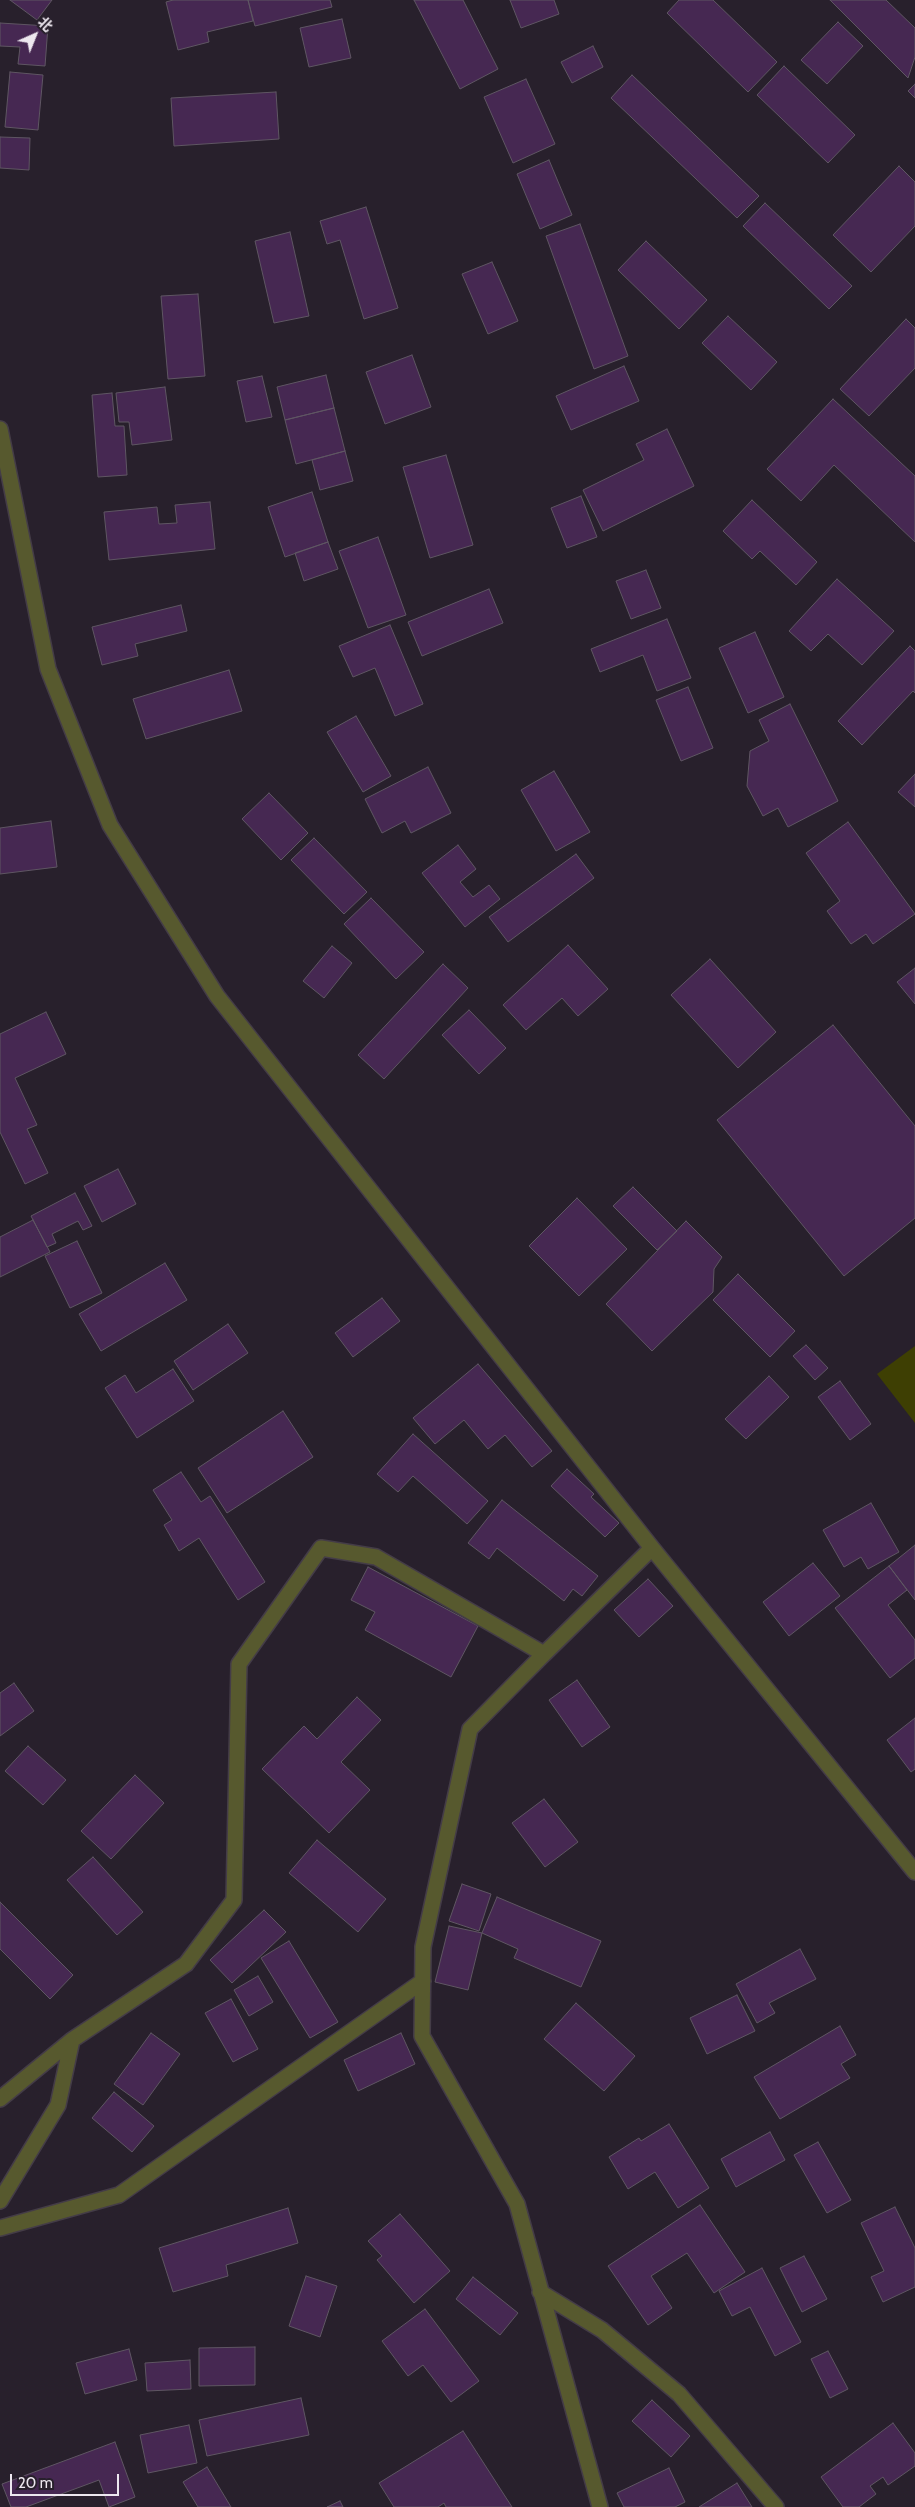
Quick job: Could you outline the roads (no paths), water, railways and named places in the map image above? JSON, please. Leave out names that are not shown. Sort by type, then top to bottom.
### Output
[{"type":"lane","points":[[0,429],[48,669],[110,825],[217,996],[652,1548],[915,1872]]},
{"type":"lane","points":[[0,2099],[72,2040],[186,1964],[234,1900],[239,1664],[321,1548],[376,1557],[544,1654]]},
{"type":"lane","points":[[600,2507],[517,2204],[422,2036],[423,1947],[470,1729],[652,1548]]},
{"type":"lane","points":[[0,2228],[119,2195],[423,1981]]},
{"type":"lane","points":[[0,2201],[58,2105],[72,2040]]},
{"type":"lane","points":[[540,2292],[602,2330],[680,2394],[776,2507]]}]
